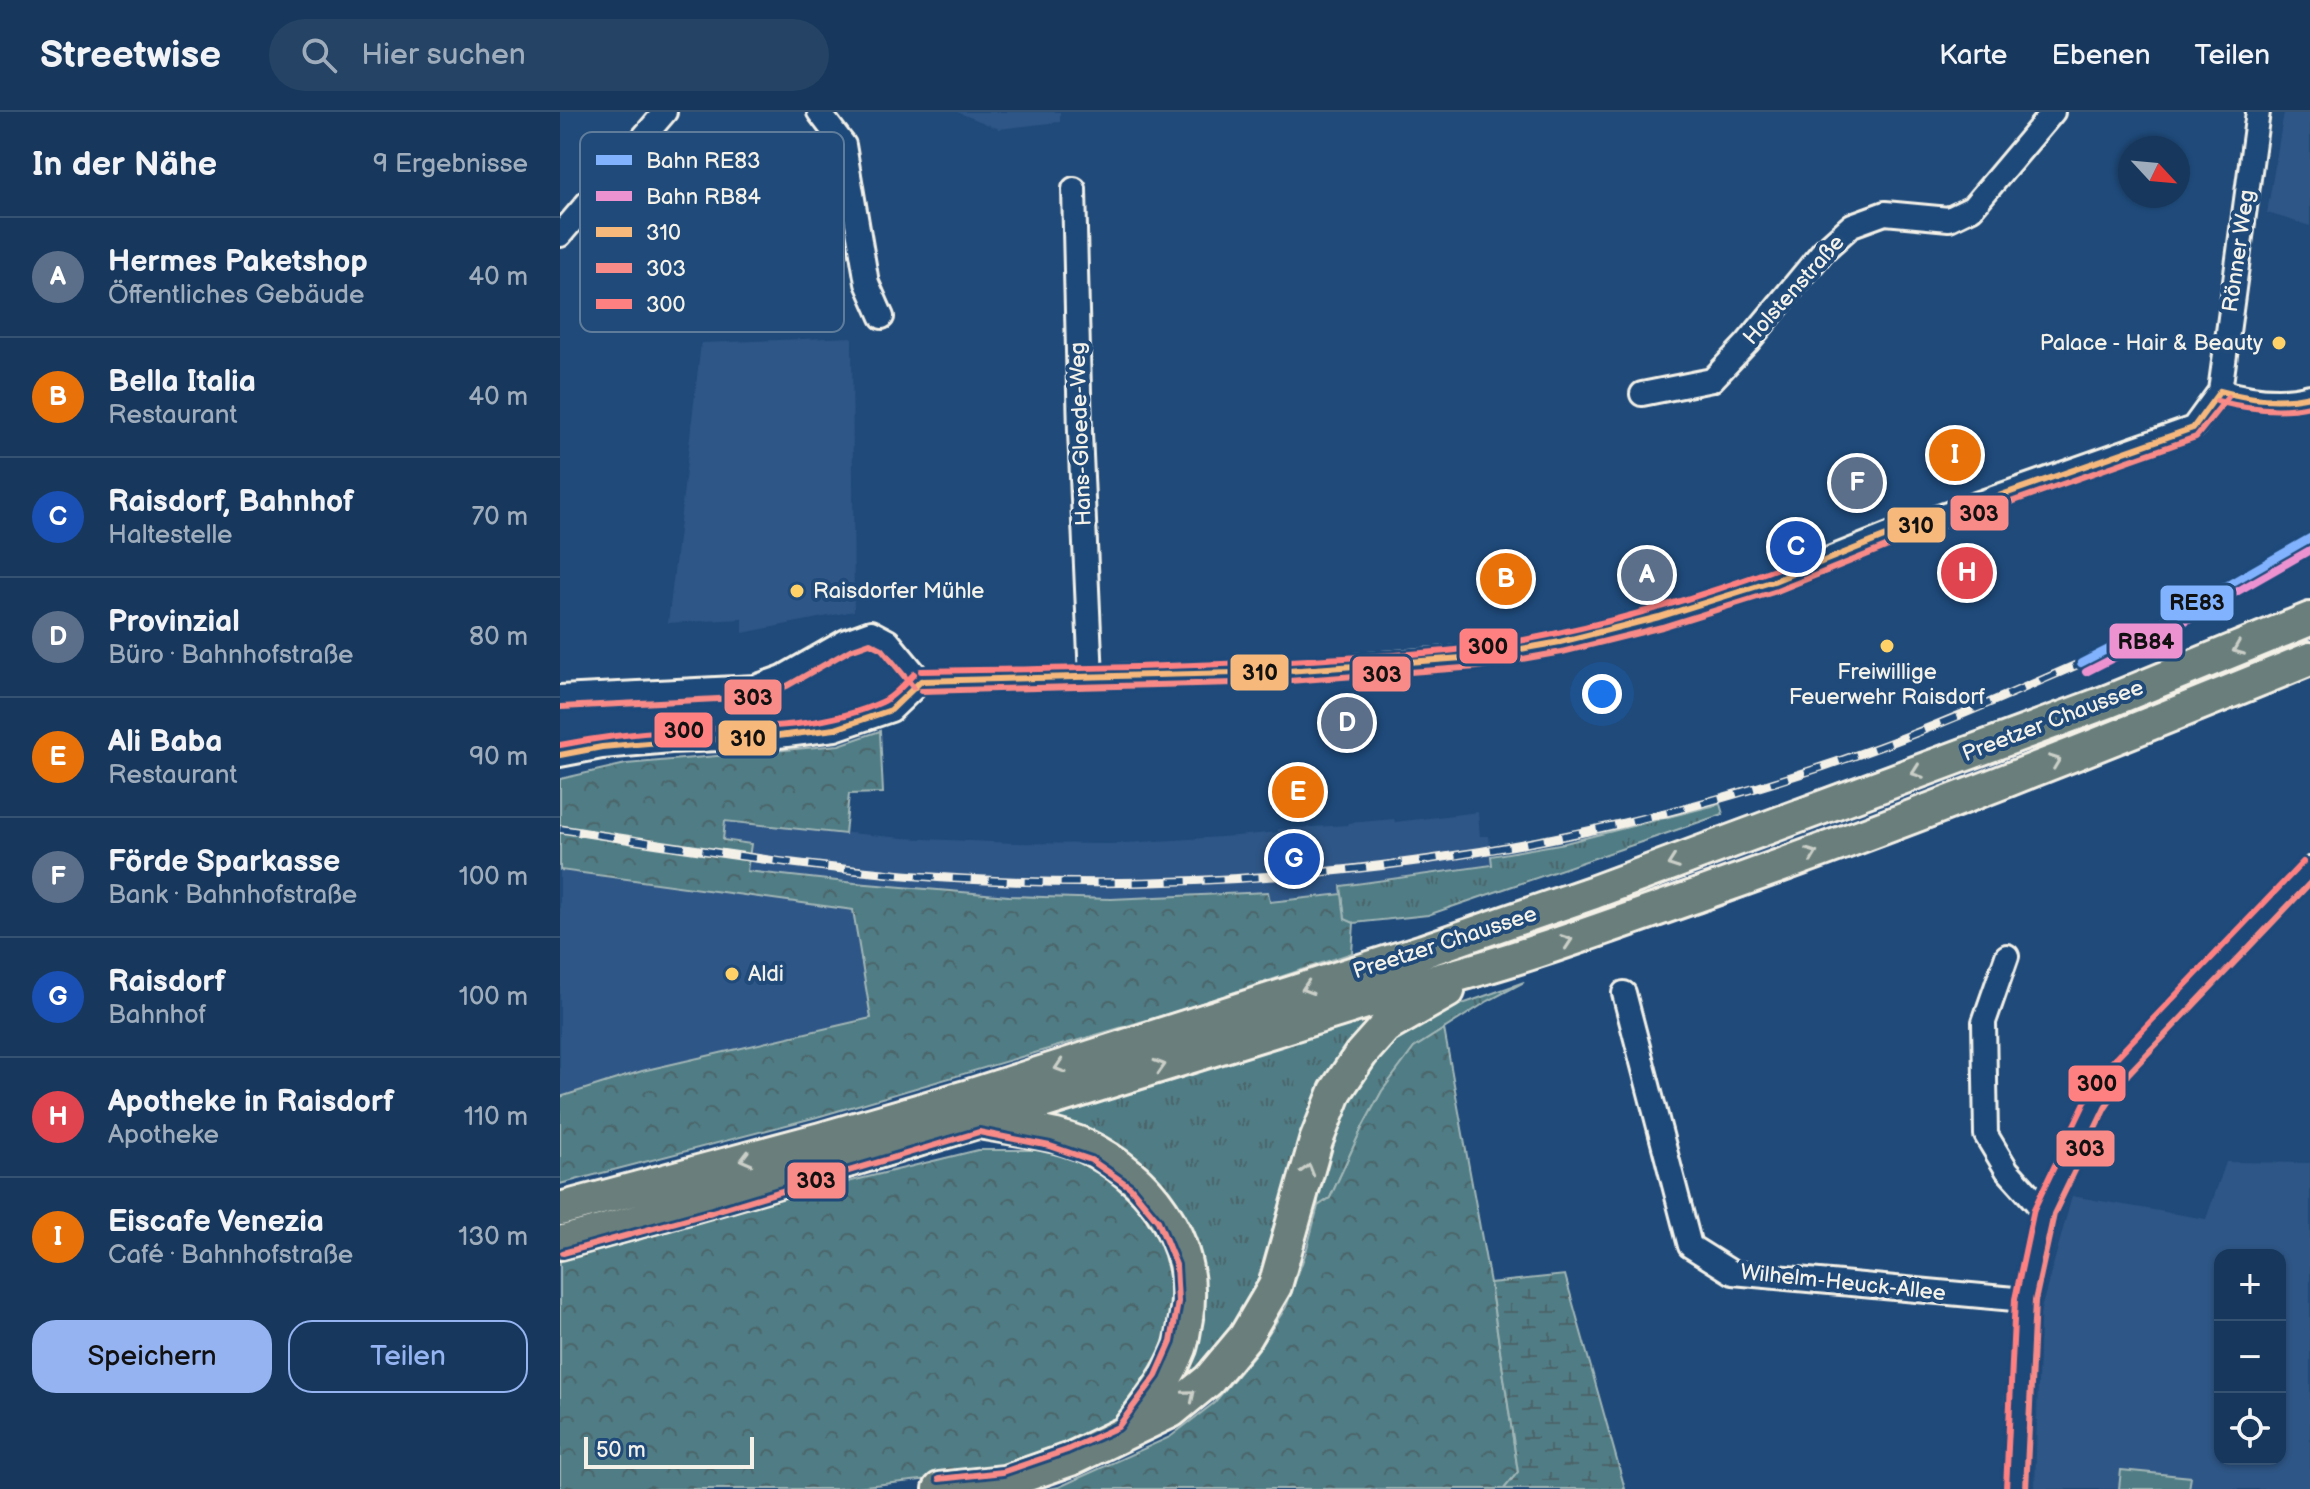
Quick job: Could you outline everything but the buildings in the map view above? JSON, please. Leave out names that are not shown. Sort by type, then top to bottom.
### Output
[{"type":"highway","name":"Preetzer Chaussee","points":[[560,1209],[969,1096],[1423,951],[1594,892],[2080,712],[2310,619]]},
{"type":"highway","name":"Preetzer Chaussee","points":[[560,1243],[709,1202],[1431,982],[1493,966],[1784,865],[2118,737],[2310,659]]},
{"type":"highway","points":[[940,1489],[1005,1482],[1071,1459],[1171,1411],[1209,1380],[1245,1337],[1275,1286],[1316,1141],[1336,1091],[1361,1054],[1385,1027],[1493,966]]},
{"type":"highway","points":[[978,1122],[1053,1136],[1096,1151],[1137,1180],[1167,1216],[1186,1263],[1188,1303],[1181,1345],[1165,1381],[1124,1435]]},
{"type":"street","points":[[648,132],[665,112]]},
{"type":"street","points":[[819,112],[834,132]]},
{"type":"street","name":"Holstenstraße","points":[[1642,394],[1712,380],[1823,251],[1852,225],[1885,213],[1949,219],[1972,208],[2053,112]]},
{"type":"street","name":"Rönner Weg","points":[[2220,391],[2258,112]]},
{"type":"street","points":[[844,145],[867,283],[882,317]]},
{"type":"street","name":"Hans-Gloede-Weg","points":[[1074,189],[1080,432],[1091,678]]},
{"type":"street","points":[[560,235],[580,212]]},
{"type":"street","points":[[560,755],[602,747],[798,735],[835,729],[891,710],[921,681],[1274,672],[1476,657],[1560,642],[1659,617],[1774,581],[1899,531],[2193,428],[2220,391],[2278,400],[2310,396]]},
{"type":"street","points":[[560,697],[755,687],[783,677],[846,641],[871,632],[888,641],[921,681]]},
{"type":"street","points":[[2016,1489],[2025,1300],[2044,1211],[2096,1103],[2120,1068],[2310,869]]},
{"type":"street","points":[[2007,956],[1984,1022],[1986,1135],[2007,1170],[2044,1211]]},
{"type":"street","name":"Wilhelm-Heuck-Allee","points":[[1624,993],[1690,1246],[1733,1273],[2025,1300]]},
{"type":"shaded area","points":[[957,112],[1060,112],[1060,122],[999,129]]},
{"type":"shaded area","points":[[2284,112],[2310,112],[2310,226],[2267,213]]},
{"type":"shaded area","points":[[852,337],[854,611],[743,633],[743,619],[668,623],[701,343]]},
{"type":"shaded area","points":[[1478,812],[1480,836],[1489,836],[1492,864],[1342,886],[1342,894],[1269,902],[1268,892],[1111,899],[1009,896],[747,871],[751,844],[722,840],[725,821],[903,838],[1110,844],[1236,836],[1278,832],[1278,829],[1394,819],[1395,822]]},
{"type":"shaded area","points":[[560,870],[853,909],[871,1019],[642,1071],[560,1097]]},
{"type":"shaded area","points":[[2226,1162],[2310,1163],[2310,1489],[2035,1489],[2040,1313],[2072,1196],[2206,1219]]},
{"type":"green space","points":[[880,731],[883,793],[849,794],[845,834],[725,821],[723,840],[751,844],[747,871],[1009,896],[1111,899],[1268,892],[1270,902],[1342,894],[1345,919],[1354,923],[1352,953],[1181,1010],[817,1117],[560,1184],[560,1097],[642,1071],[871,1018],[853,910],[560,870],[560,779],[626,764],[839,745]]},
{"type":"green space","points":[[1720,804],[1723,814],[1428,915],[1354,923],[1345,920],[1341,886],[1492,865],[1491,856],[1565,843]]},
{"type":"green space","points":[[1524,982],[1414,1048],[1382,1091],[1330,1198],[1318,1206],[1317,1186],[1346,1103],[1372,1064],[1403,1032],[1437,1013]]},
{"type":"green space","points":[[1371,1012],[1373,1029],[1257,1296],[1224,1348],[1174,1388],[1069,1131],[1050,1114]]},
{"type":"green space","points":[[1444,1029],[1490,1283],[1518,1472],[1504,1489],[1049,1489],[1170,1437],[1214,1403],[1256,1353],[1286,1307],[1306,1252],[1318,1206],[1330,1198],[1382,1091],[1414,1048]]},
{"type":"green space","points":[[978,1150],[1043,1150],[1095,1162],[1134,1190],[1178,1273],[1169,1354],[1120,1425],[997,1472],[836,1489],[560,1489],[560,1259],[725,1212]]},
{"type":"green space","points":[[1565,1275],[1625,1489],[1504,1489],[1518,1472],[1490,1283]]},
{"type":"green space","points":[[2121,1470],[2191,1477],[2189,1489],[2119,1489]]},
{"type":"railway","points":[[560,829],[812,865],[964,879],[1080,883],[1197,881],[1312,873],[1428,860],[1542,840],[1656,815],[1768,784],[1879,747],[2081,663]]},
{"type":"rail line","name":"RE83","points":[[2081,663],[2177,614],[2310,538]]},
{"type":"rail line","name":"RB84","points":[[2086,672],[2182,623],[2310,550]]},
{"type":"transit line","name":"310","points":[[2220,391],[2265,399],[2310,396]]},
{"type":"transit line","name":"310","points":[[921,681],[1274,672],[1476,657],[1560,642],[1659,617],[1774,581],[1899,531],[2193,428],[2220,391]]},
{"type":"transit line","name":"303","points":[[921,691],[1275,682],[1477,667],[1562,652],[1662,627],[1777,591],[1903,540],[2196,437],[2228,397]]},
{"type":"transit line","name":"303","points":[[2217,401],[2264,409],[2310,406]]},
{"type":"transit line","name":"300","points":[[921,671],[1260,662],[1483,647],[1621,618],[1804,558]]},
{"type":"transit line","name":"303","points":[[561,707],[757,697],[787,686],[850,650],[870,643],[882,649],[913,687]]},
{"type":"transit line","name":"300","points":[[560,745],[642,733],[778,726],[831,718],[886,700],[914,674]]},
{"type":"transit line","name":"310","points":[[560,755],[602,747],[770,737],[835,729],[891,710],[921,681]]},
{"type":"transit line","name":"300","points":[[2006,1489],[2015,1299],[2034,1209],[2087,1098],[2112,1062],[2303,862]]},
{"type":"transit line","name":"303","points":[[2026,1489],[2035,1301],[2054,1214],[2105,1108],[2128,1074],[2310,883]]},
{"type":"transit line","name":"303","points":[[563,1253],[979,1132],[1050,1146],[1091,1160],[1130,1187],[1158,1221],[1176,1265],[1178,1302],[1171,1342],[1156,1376],[1118,1427],[1067,1450],[1003,1472],[939,1479]]},
{"type":"place","name":"Palace - Hair & Beauty","points":[[2279,343]]},
{"type":"place","name":"Eiscafe Venezia","points":[[1955,455]]},
{"type":"place","name":"Förde Sparkasse","points":[[1857,483]]},
{"type":"place","name":"Raisdorf, Bahnhof","points":[[1796,547]]},
{"type":"place","name":"Apotheke in Raisdorf","points":[[1967,573]]},
{"type":"place","name":"Hermes Paketshop","points":[[1647,575]]},
{"type":"place","name":"Bella Italia","points":[[1506,579]]},
{"type":"place","name":"Raisdorfer Mühle","points":[[797,591]]},
{"type":"place","name":"Freiwillige Feuerwehr Raisdorf","points":[[1887,646]]},
{"type":"place","name":"Provinzial","points":[[1347,723]]},
{"type":"place","name":"Ali Baba","points":[[1298,792]]},
{"type":"place","name":"Raisdorf","points":[[1294,859]]},
{"type":"place","name":"Aldi","points":[[732,974]]}]
